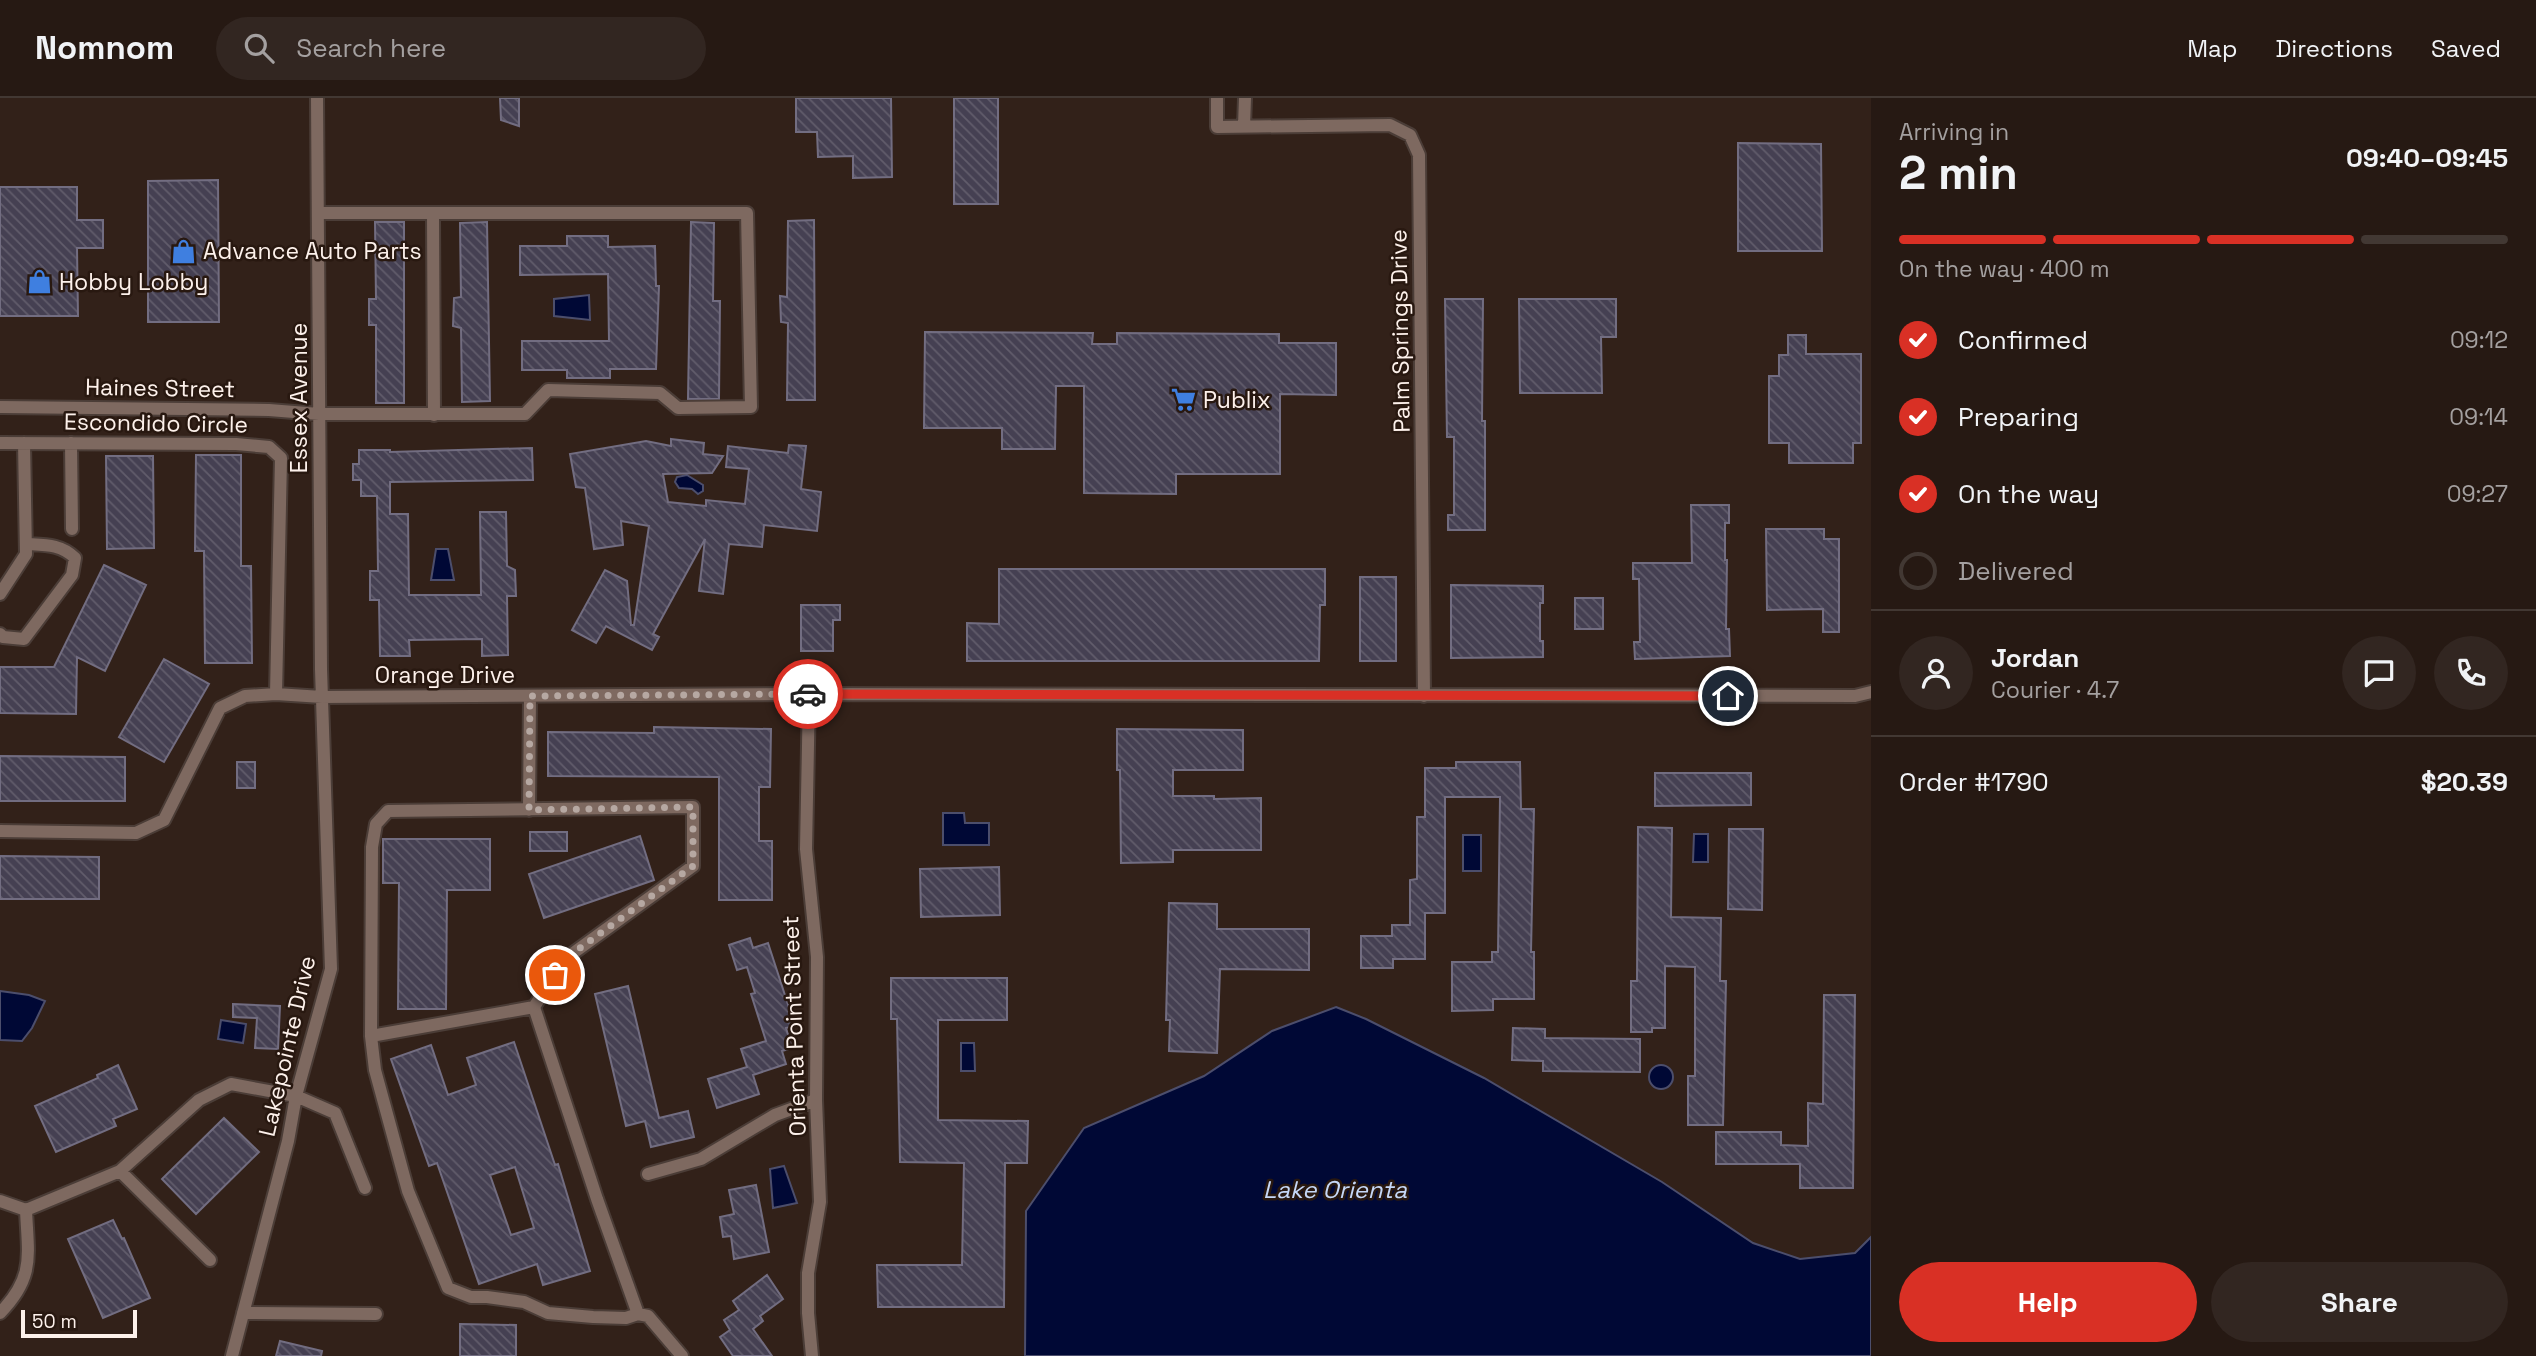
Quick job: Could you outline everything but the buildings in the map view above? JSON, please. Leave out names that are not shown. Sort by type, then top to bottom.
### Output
[{"type":"street","name":"Essex Avenue","points":[[317,98],[322,698]]},
{"type":"street","name":"Palm Springs Drive","points":[[1217,98],[1217,127],[1390,125],[1410,135],[1419,155],[1424,696]]},
{"type":"street","points":[[1244,126],[1245,98]]},
{"type":"street","points":[[319,213],[433,213],[435,415]]},
{"type":"street","name":"Haines Street","points":[[0,407],[270,410],[319,414],[525,414],[548,390],[660,393],[678,408],[751,407],[747,214],[433,213]]},
{"type":"street","name":"Escondido Circle","points":[[0,443],[236,444],[269,447],[281,458],[276,694]]},
{"type":"street","points":[[0,594],[26,554],[24,443]]},
{"type":"street","points":[[71,443],[72,529]]},
{"type":"street","points":[[0,634],[2,637],[24,639],[72,575],[75,558],[66,550],[53,545],[26,544]]},
{"type":"street","name":"Orange Drive","points":[[322,698],[809,694],[1855,696],[1871,692]]},
{"type":"street","points":[[0,831],[136,833],[164,820],[220,708],[245,696],[276,694],[322,698]]},
{"type":"street","name":"Orienta Point Street","points":[[809,694],[806,849],[817,957],[816,1100],[820,1202],[808,1273],[812,1356]]},
{"type":"street","points":[[529,810],[530,696]]},
{"type":"street","name":"Lakepointe Drive","points":[[232,1356],[288,1141],[296,1096],[331,969],[322,698]]},
{"type":"street","points":[[371,1036],[534,1007],[565,959],[693,866],[693,807],[388,811],[376,824],[372,847],[371,1036],[375,1070],[408,1191],[448,1288],[471,1297],[524,1302],[548,1313],[626,1318],[638,1314],[648,1316],[682,1356]]},
{"type":"street","points":[[534,1007],[638,1314]]},
{"type":"street","points":[[0,1201],[26,1210],[120,1171],[200,1100],[231,1084],[296,1096],[335,1114],[365,1188]]},
{"type":"street","points":[[648,1174],[701,1159],[775,1115],[816,1100]]},
{"type":"street","points":[[120,1171],[210,1260]]},
{"type":"street","points":[[0,1312],[15,1297],[28,1267],[26,1210]]},
{"type":"street","points":[[243,1312],[376,1314]]},
{"type":"water","points":[[589,295],[590,320],[554,316],[554,299]]},
{"type":"water","points":[[687,475],[703,485],[703,491],[698,494],[692,489],[679,488],[675,482],[677,477]]},
{"type":"water","points":[[436,549],[448,549],[454,580],[431,580]]},
{"type":"water","points":[[943,813],[964,813],[965,823],[989,823],[989,845],[943,845]]},
{"type":"water","points":[[1694,834],[1708,834],[1708,862],[1693,862]]},
{"type":"water","points":[[1463,835],[1481,835],[1481,871],[1463,871]]},
{"type":"water","points":[[0,991],[29,995],[45,1001],[32,1028],[22,1041],[0,1040]]},
{"type":"water","name":"Lake Orienta","points":[[1336,1007],[1366,1019],[1484,1078],[1662,1182],[1753,1243],[1800,1259],[1855,1253],[1871,1237],[1871,1356],[1025,1356],[1026,1211],[1084,1128],[1204,1076],[1272,1031]]},
{"type":"water","points":[[221,1020],[246,1024],[243,1043],[218,1039]]},
{"type":"water","points":[[961,1043],[974,1043],[975,1071],[961,1071]]},
{"type":"water","points":[[1661,1065],[1669,1069],[1673,1077],[1669,1085],[1661,1089],[1653,1085],[1649,1077],[1653,1069]]},
{"type":"water","points":[[784,1166],[797,1203],[773,1208],[770,1169]]},
{"type":"way so far","points":[[555,975],[565,959],[693,866],[693,807],[529,810],[530,696],[808,694]]},
{"type":"place","name":"Advance Auto Parts","points":[[183,251]]},
{"type":"place","name":"Hobby Lobby","points":[[39,282]]},
{"type":"place","name":"Publix","points":[[1183,400]]},
{"type":"route","points":[[808,694],[1728,696]]}]
